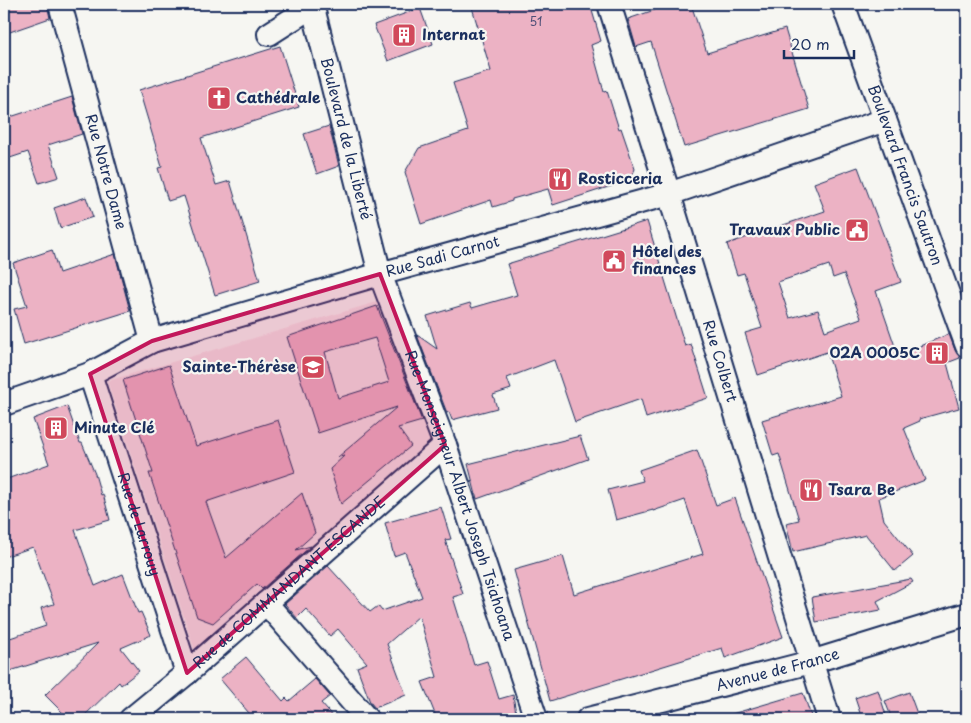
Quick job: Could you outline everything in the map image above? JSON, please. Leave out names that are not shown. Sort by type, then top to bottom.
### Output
[{"type":"street","name":"Rue Notre Dame","points":[[60,4],[152,341]]},
{"type":"street","name":"Rue Colbert","points":[[609,4],[829,719]]},
{"type":"street","name":"Boulevard Francis Sautron","points":[[843,4],[967,346]]},
{"type":"street","points":[[269,34],[312,5]]},
{"type":"street","name":"Boulevard de la Liberté","points":[[312,5],[380,274]]},
{"type":"street","name":"Rue Sadi Carnot","points":[[4,404],[90,374],[152,341],[380,274],[669,194],[886,120]]},
{"type":"street","name":"Rue Monseigneur Albert Joseph Tsiahoana","points":[[380,274],[445,445],[536,719]]},
{"type":"street","name":"Rue de Larrouy","points":[[90,374],[187,673]]},
{"type":"street","name":"Rue de COMMANDANT ESCANDE","points":[[131,719],[187,673],[445,445]]},
{"type":"street","points":[[266,603],[367,719]]},
{"type":"street","name":"Avenue de France","points":[[588,719],[811,662],[967,614]]},
{"type":"highlighted area","points":[[380,274],[445,445],[187,673],[90,374],[152,341]]},
{"type":"shaded area","points":[[394,297],[433,439],[195,651],[107,381]]},
{"type":"building","points":[[4,4],[47,4],[50,18],[4,34]]},
{"type":"building","points":[[471,4],[590,4],[601,41],[591,45],[604,92],[607,91],[619,129],[621,128],[635,169],[630,180],[553,205],[548,189],[512,199],[512,201],[493,207],[491,200],[421,224],[405,172],[419,148],[468,131],[453,83],[491,71]]},
{"type":"building","points":[[672,4],[691,4],[707,53],[785,29],[809,109],[684,147],[651,42],[636,47],[628,19]]},
{"type":"building","name":"Internat","points":[[420,8],[433,44],[388,61],[374,25]]},
{"type":"building","points":[[280,46],[299,107],[201,138],[216,185],[230,181],[260,281],[215,295],[184,196],[168,201],[158,168],[162,167],[139,90]]},
{"type":"building","points":[[72,97],[82,134],[48,145],[59,177],[39,183],[28,152],[4,160],[4,119]]},
{"type":"building","points":[[329,126],[339,166],[317,174],[304,134]]},
{"type":"building","points":[[858,167],[901,282],[876,291],[898,355],[949,334],[960,358],[947,363],[959,408],[919,419],[920,421],[904,428],[925,480],[879,498],[884,520],[913,556],[895,571],[866,535],[793,552],[786,523],[799,520],[779,454],[773,456],[762,420],[841,396],[827,352],[758,375],[745,333],[762,328],[744,273],[737,275],[727,244],[825,211],[814,183]],"holes":[[[829,265],[833,278],[844,274],[861,318],[825,331],[818,310],[790,318],[778,282]]]},
{"type":"building","points":[[86,197],[93,217],[60,228],[54,208]]},
{"type":"building","points":[[647,221],[685,346],[691,344],[708,398],[646,418],[641,399],[575,422],[554,360],[507,378],[511,389],[493,395],[497,408],[452,420],[449,412],[447,413],[417,335],[437,349],[427,316],[470,303],[472,308],[517,295],[507,264]]},
{"type":"building","points":[[52,250],[59,273],[115,254],[130,311],[24,344],[14,309],[27,306],[13,263]]},
{"type":"building","name":"Sainte-Thérèse","points":[[377,306],[422,421],[398,428],[411,446],[341,504],[330,469],[344,456],[338,457],[397,407],[318,433],[287,337]],"holes":[[[375,338],[389,382],[338,398],[325,352]]]},
{"type":"building","points":[[169,365],[196,446],[278,420],[295,472],[206,502],[226,558],[302,493],[315,533],[296,550],[311,546],[262,589],[257,584],[213,623],[197,617],[149,473],[153,473],[123,380]]},
{"type":"building","points":[[67,406],[80,443],[82,443],[95,474],[101,495],[103,494],[110,520],[75,530],[95,586],[123,574],[138,613],[141,612],[151,635],[121,648],[139,671],[121,685],[119,682],[81,719],[69,719],[45,695],[98,643],[4,673],[4,640],[46,626],[41,608],[54,604],[33,547],[4,557],[4,480],[49,464],[33,419]]},
{"type":"building","points":[[580,436],[588,459],[477,499],[468,464]]},
{"type":"building","points":[[697,450],[716,505],[735,498],[783,637],[725,658],[722,648],[550,701],[514,570],[563,556],[574,594],[703,554],[685,500],[653,511],[616,520],[608,490],[643,481],[639,470]]},
{"type":"building","points":[[441,507],[451,539],[445,540],[463,594],[453,597],[474,665],[487,661],[499,699],[513,695],[517,719],[437,719],[422,682],[437,677],[419,616],[387,644],[406,695],[375,708],[370,702],[357,667],[367,663],[338,629],[330,636],[306,609],[297,618],[285,604],[328,566],[370,612],[378,606],[382,611],[422,597],[405,552],[394,556],[385,523]]},
{"type":"building","points":[[911,579],[913,582],[877,601],[881,610],[816,622],[812,597]]},
{"type":"building","points":[[246,657],[283,701],[286,698],[289,701],[315,679],[330,696],[321,703],[335,719],[254,719],[220,679]]},
{"type":"building","points":[[878,690],[886,715],[873,719],[862,719],[855,698]]},
{"type":"building","points":[[909,692],[919,719],[892,719],[885,701]]},
{"type":"building","points":[[803,693],[812,719],[732,719],[732,714]]},
{"type":"place","name":"Internat","points":[[404,35]]},
{"type":"place","name":"Cathédrale","points":[[219,98]]},
{"type":"place","name":"Rosticceria","points":[[560,179]]},
{"type":"place","name":"Travaux Public","points":[[857,230]]},
{"type":"place","name":"Hôtel des finances","points":[[614,261]]},
{"type":"place","name":"02A 0005C","points":[[937,353]]},
{"type":"place","name":"Sainte-Thérèse","points":[[313,367]]},
{"type":"place","name":"Minute Clé","points":[[56,428]]},
{"type":"place","name":"Tsara Be","points":[[811,490]]}]
